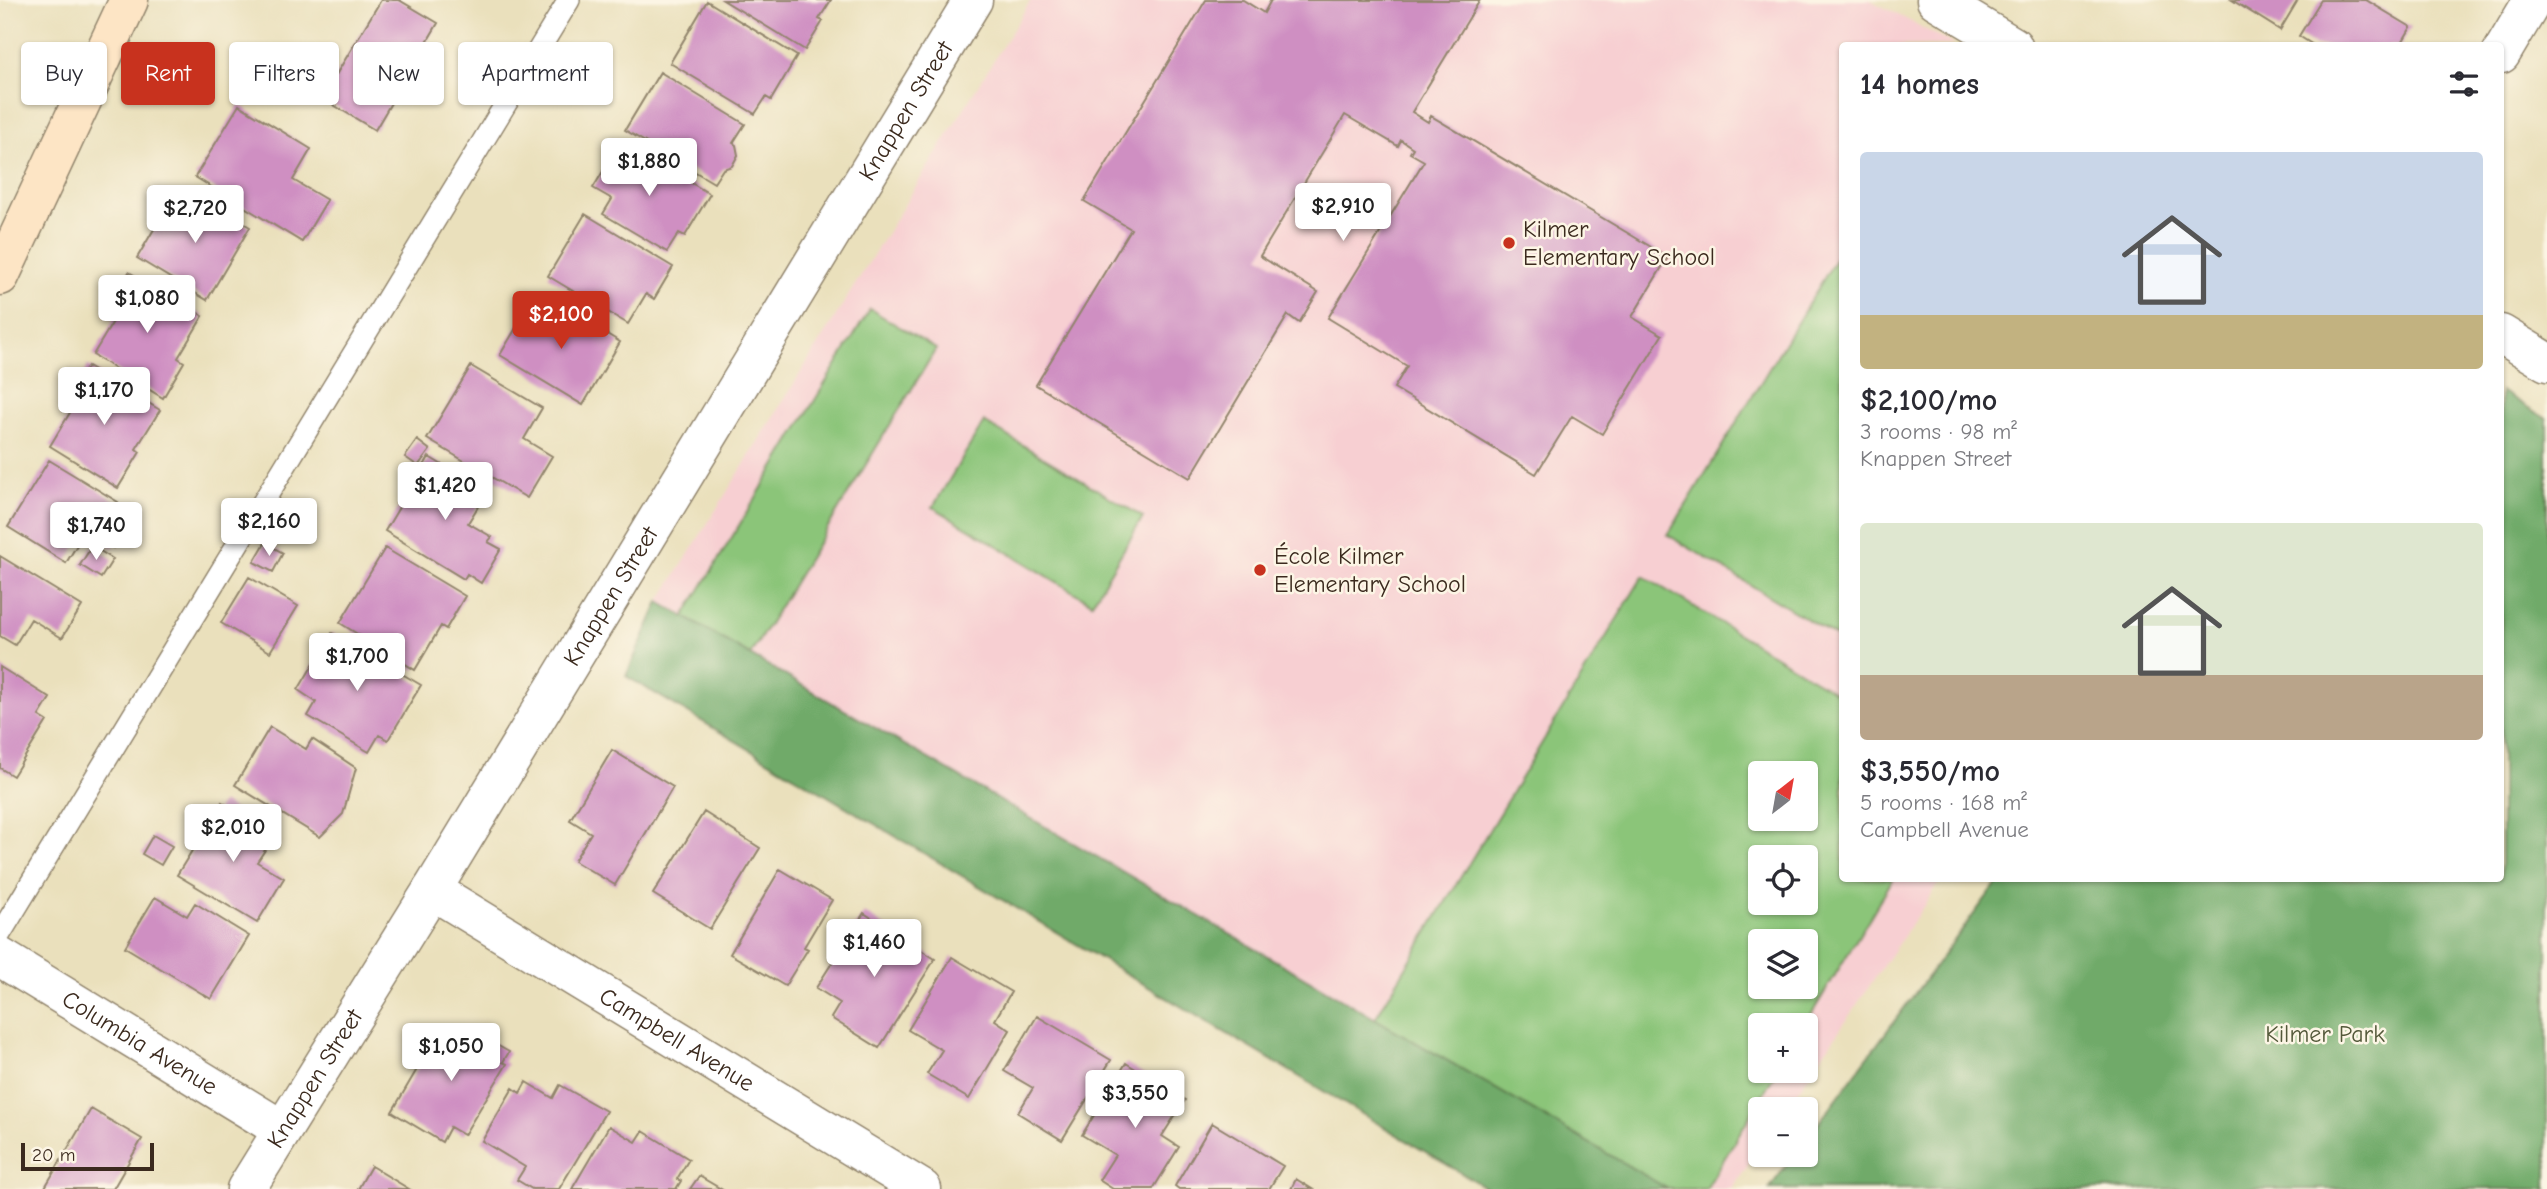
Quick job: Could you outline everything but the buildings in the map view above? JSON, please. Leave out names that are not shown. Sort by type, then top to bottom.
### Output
[{"type":"main road","points":[[0,276],[129,0]]},
{"type":"street","name":"Knappen Street","points":[[246,1189],[432,890],[973,0]]},
{"type":"street","points":[[1936,0],[2006,42]]},
{"type":"street","points":[[2504,49],[2533,0]]},
{"type":"street","points":[[2504,336],[2547,362]]},
{"type":"street","name":"Campbell Avenue","points":[[432,890],[922,1189]]},
{"type":"street","name":"Columbia Avenue","points":[[0,957],[281,1129]]},
{"type":"lane","points":[[0,934],[569,0]]},
{"type":"shaded area","name":"École Kilmer Elementary School","points":[[1031,0],[1870,0],[1949,42],[1839,42],[1839,882],[1940,882],[1818,1062],[1818,1013],[1748,1013],[1748,1083],[1804,1083],[1794,1097],[1748,1097],[1748,1166],[1732,1189],[1658,1189],[659,602]]},
{"type":"green space","points":[[1839,254],[1839,639],[1668,535]]},
{"type":"green space","points":[[870,309],[936,349],[737,677],[671,638]]},
{"type":"green space","name":"Kilmer Park","points":[[2504,393],[2547,419],[2547,1189],[1769,1189],[1785,1167],[1818,1167],[1818,1124],[1998,882],[2504,882]]},
{"type":"green space","points":[[984,422],[1143,517],[1092,603],[933,507]]},
{"type":"green space","points":[[1643,576],[1839,695],[1839,882],[1891,882],[1812,1013],[1748,1013],[1748,1083],[1770,1083],[1761,1097],[1748,1097],[1748,1119],[1706,1189],[1586,1189],[1356,1050]]},
{"type":"green space","points":[[659,602],[1668,1189],[1488,1189],[626,676]]},
{"type":"place","name":"Kilmer Elementary School","points":[[1509,243]]},
{"type":"place","name":"École Kilmer Elementary School","points":[[1260,570]]}]
